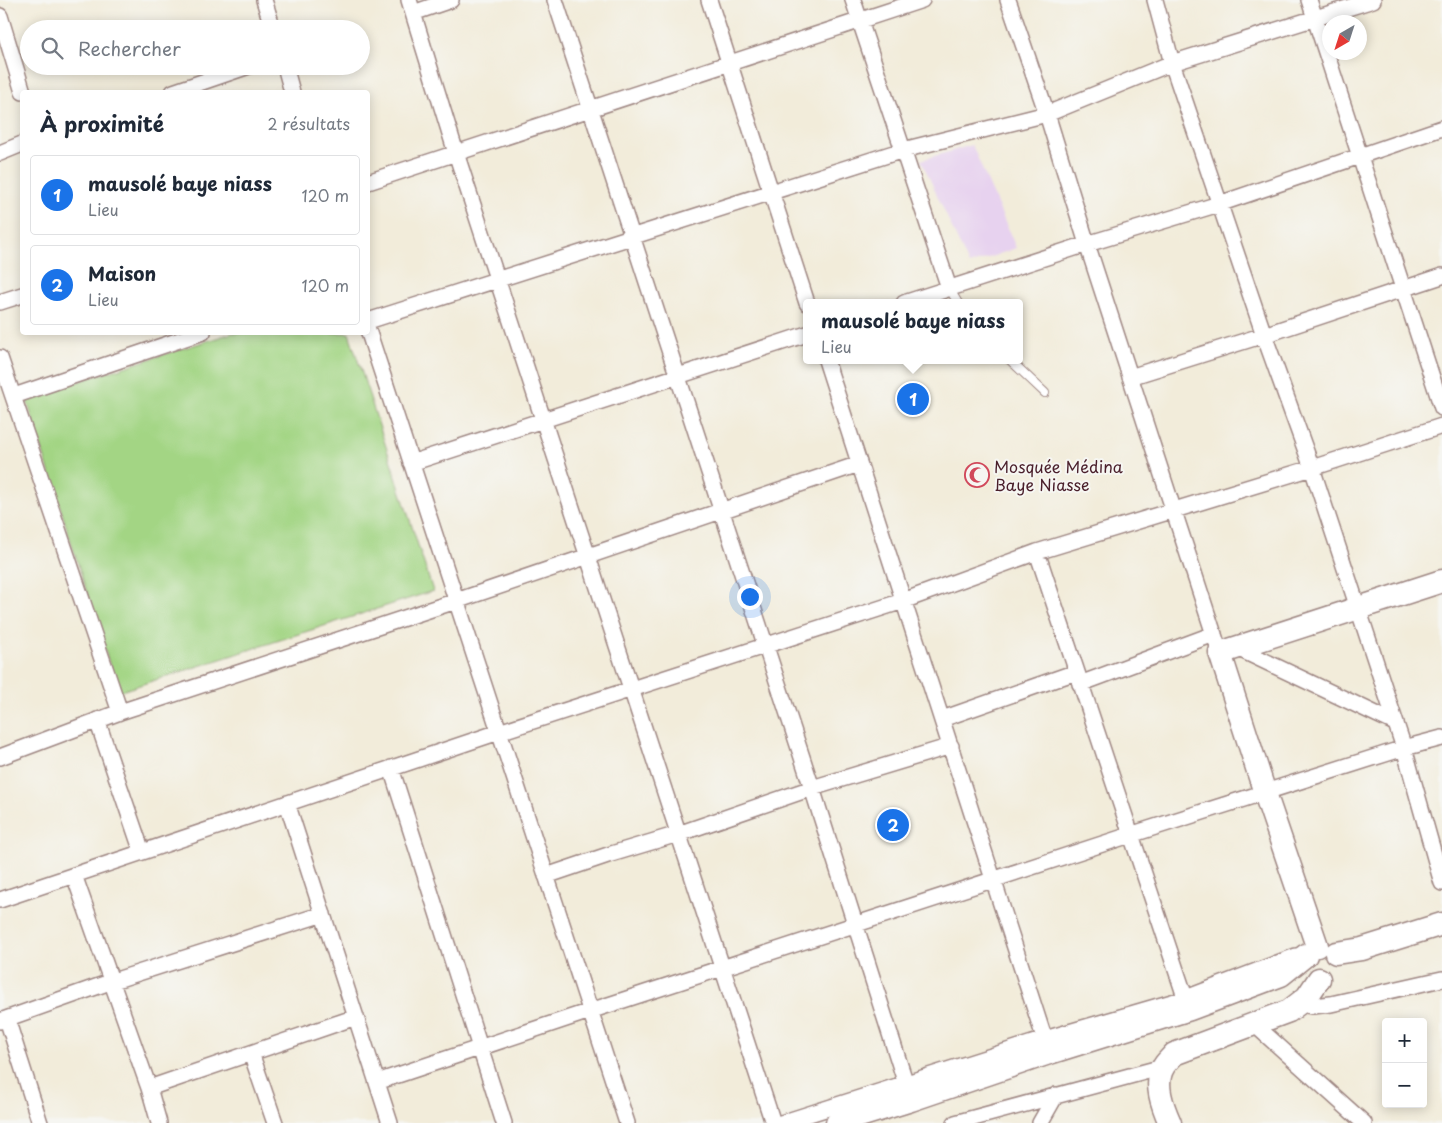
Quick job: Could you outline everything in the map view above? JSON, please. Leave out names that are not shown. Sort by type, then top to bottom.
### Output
[{"type":"street","points":[[264,0],[270,20]]},
{"type":"street","points":[[451,0],[411,6],[497,280],[773,1123]]},
{"type":"street","points":[[555,0],[764,646],[812,788],[908,1092]]},
{"type":"street","points":[[709,0],[806,299]]},
{"type":"street","points":[[853,0],[949,288]]},
{"type":"street","points":[[370,181],[922,0]]},
{"type":"street","points":[[1008,0],[1047,114],[1172,510],[1223,645],[1265,793],[1320,961],[1300,1004],[1289,1011],[1174,1054],[1163,1066],[1160,1081],[1160,1095],[1170,1123]]},
{"type":"street","points":[[1155,0],[1172,63],[1264,335],[1312,468],[1404,748],[1442,883]]},
{"type":"street","points":[[1309,0],[1442,408]]},
{"type":"street","points":[[370,320],[903,150],[1047,114],[1172,63],[1373,0]]},
{"type":"street","points":[[0,16],[22,90]]},
{"type":"street","points":[[179,90],[223,75]]},
{"type":"street","points":[[287,75],[291,90]]},
{"type":"street","points":[[916,299],[1219,204],[1442,128]]},
{"type":"street","points":[[0,154],[20,145]]},
{"type":"street","points":[[1130,377],[1442,276]]},
{"type":"street","points":[[0,302],[20,296]]},
{"type":"street","points":[[14,396],[194,335]]},
{"type":"street","points":[[370,335],[627,1123]]},
{"type":"street","points":[[411,463],[803,335]]},
{"type":"street","points":[[827,364],[1047,1046]]},
{"type":"street","points":[[1,367],[14,396],[120,712]]},
{"type":"street","points":[[0,900],[499,732],[903,601],[1037,552],[1442,426]]},
{"type":"street","points":[[0,757],[120,712],[456,601],[859,464]]},
{"type":"street","points":[[1037,552],[1188,1004]]},
{"type":"street","points":[[942,719],[1078,678],[1223,645],[1358,609],[1442,581]]},
{"type":"street","points":[[1223,645],[1395,722]]},
{"type":"street","points":[[97,720],[142,852]]},
{"type":"street","points":[[377,1082],[1130,835],[1404,748],[1440,740]]},
{"type":"street","points":[[546,876],[678,834],[812,788],[951,746]]},
{"type":"street","points":[[391,768],[504,1123]]},
{"type":"street","points":[[287,803],[390,1123]]},
{"type":"street","points":[[74,875],[159,1123]]},
{"type":"street","points":[[38,1122],[3,1020],[110,982],[323,914]]},
{"type":"street","points":[[1188,1004],[1442,924]]},
{"type":"street","points":[[781,1123],[908,1092],[1047,1046],[1188,1004],[1320,961]]},
{"type":"street","points":[[1300,1004],[1313,1006],[1331,1004],[1442,979]]},
{"type":"street","points":[[148,1088],[356,1017]]},
{"type":"street","points":[[1254,1024],[1364,1123]]},
{"type":"street","points":[[252,1052],[274,1123]]},
{"type":"street","points":[[955,1123],[979,1120],[1056,1095],[1163,1066]]},
{"type":"street","points":[[837,1123],[908,1092]]},
{"type":"street","points":[[1040,1123],[1056,1095]]},
{"type":"lane","points":[[949,288],[956,299]]},
{"type":"lane","points":[[1014,364],[1045,394]]},
{"type":"shaded area","points":[[972,145],[1016,248],[969,265],[921,160]]},
{"type":"green space","points":[[226,335],[350,335],[433,591],[118,692],[26,398]]},
{"type":"place","name":"mausolé baye niass","points":[[913,399]]},
{"type":"place","name":"Mosquée Médina Baye Niasse","points":[[977,475]]},
{"type":"place","name":"Maison","points":[[893,825]]}]
